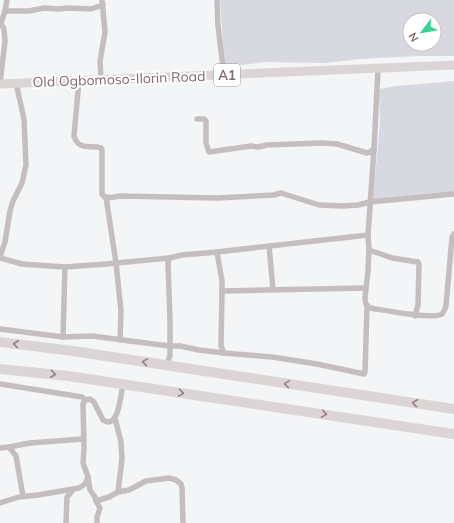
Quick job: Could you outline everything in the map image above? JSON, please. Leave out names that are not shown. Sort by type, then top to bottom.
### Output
[{"type":"highway","name":"Old Ogbomoso-Ilorin Road","points":[[0,84],[454,65]]},
{"type":"highway","points":[[0,342],[73,351],[454,409]]},
{"type":"highway","points":[[0,369],[68,376],[454,434]]},
{"type":"street","points":[[0,84],[5,41],[4,29],[0,23],[5,11],[7,0]]},
{"type":"street","points":[[217,0],[218,26],[224,75]]},
{"type":"street","points":[[5,11],[30,11],[44,8],[59,10],[68,8],[91,9],[102,3],[105,32],[100,61],[101,79]]},
{"type":"street","points":[[0,329],[63,337],[92,336],[180,346],[215,352],[272,357],[317,364],[364,374],[367,306],[364,298],[368,271],[368,235],[378,69]]},
{"type":"street","points":[[79,80],[74,136],[76,142],[81,146],[98,147],[102,150],[102,194],[106,197],[116,263],[121,311],[120,340]]},
{"type":"street","points":[[16,83],[24,119],[26,165],[22,183],[10,211],[5,242],[0,258],[22,264],[65,267],[169,258],[182,255],[368,235]]},
{"type":"street","points":[[197,119],[204,118],[206,121],[206,143],[209,152],[247,146],[258,148],[267,145],[322,143],[342,145],[367,153],[374,149]]},
{"type":"street","points":[[106,197],[217,198],[274,195],[281,193],[319,205],[343,206],[454,194]]},
{"type":"street","points":[[367,306],[370,308],[415,316],[441,315],[446,306],[452,237],[454,234]]},
{"type":"street","points":[[269,246],[273,289]]},
{"type":"street","points":[[369,250],[392,258],[418,262],[418,304],[415,316]]},
{"type":"street","points":[[217,252],[222,281],[221,346],[224,353]]},
{"type":"street","points":[[167,365],[170,355],[169,258]]},
{"type":"street","points":[[63,337],[65,267]]},
{"type":"street","points":[[222,291],[366,288]]},
{"type":"street","points":[[215,352],[221,346]]},
{"type":"street","points":[[0,384],[82,397],[86,400],[94,402],[103,420],[105,422],[110,422],[115,418],[119,410],[123,384]]},
{"type":"street","points":[[86,400],[83,404],[83,463],[88,477],[90,490],[100,508],[97,523]]},
{"type":"street","points":[[115,418],[121,442],[122,459],[118,492]]},
{"type":"street","points":[[0,448],[30,443],[83,439]]},
{"type":"street","points":[[9,447],[16,456],[23,496]]},
{"type":"street","points":[[0,503],[23,496],[79,488],[85,484],[88,477]]},
{"type":"street","points":[[96,501],[118,492],[129,490],[146,481],[169,478],[176,480],[181,484],[183,523]]},
{"type":"street","points":[[66,523],[67,497],[74,489]]},
{"type":"shaded area","points":[[220,0],[454,0],[454,56],[361,59],[325,63],[266,62],[226,67]]},
{"type":"shaded area","points":[[454,81],[454,192],[377,200],[373,199],[380,122],[379,89]]}]
